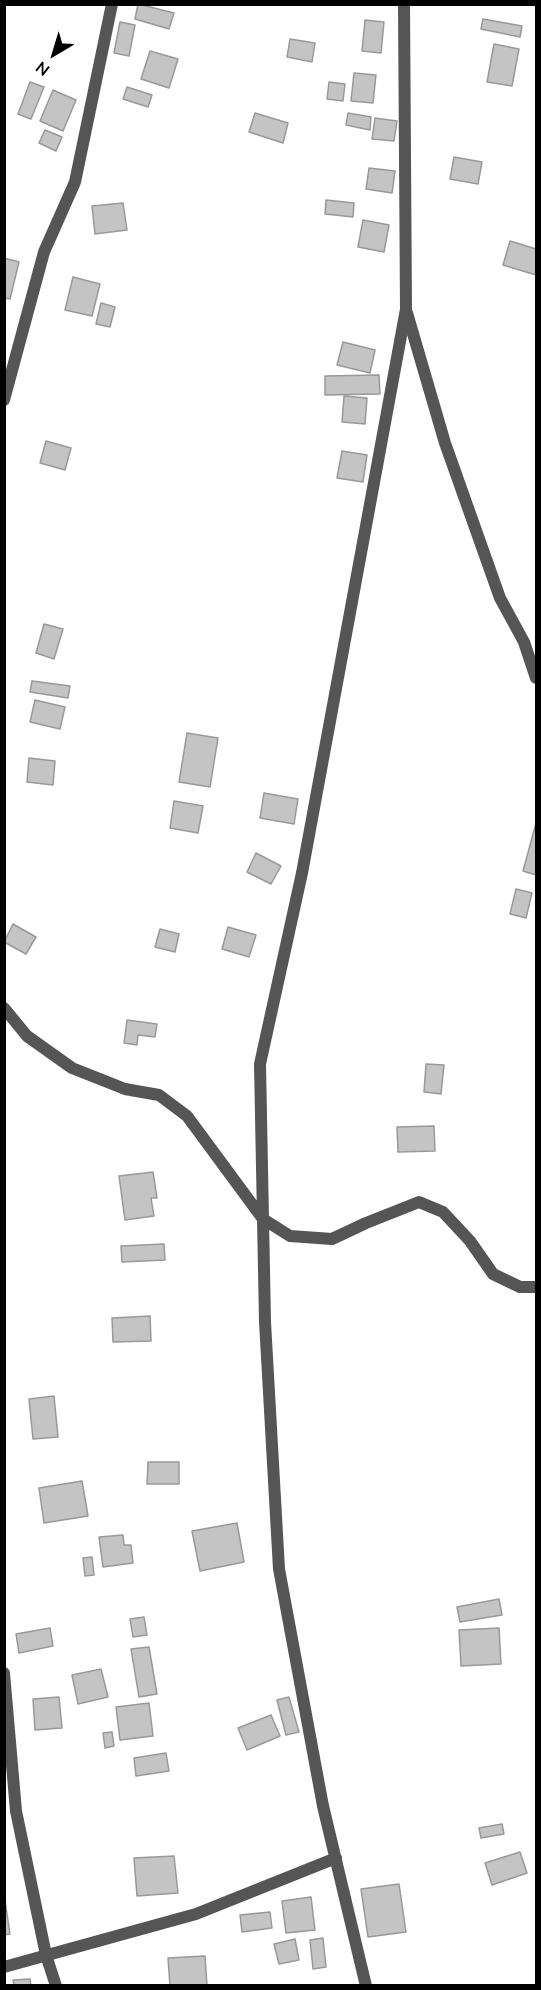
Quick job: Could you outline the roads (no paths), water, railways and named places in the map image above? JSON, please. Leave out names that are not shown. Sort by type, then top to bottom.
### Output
[{"type":"street","points":[[4,400],[44,252],[75,182],[112,4]]},
{"type":"street","points":[[366,1986],[323,1806],[279,1569],[265,1322],[260,1064],[302,873],[406,309],[404,4]]},
{"type":"street","points":[[406,309],[445,443],[496,587],[524,642],[537,678]]},
{"type":"street","points":[[4,1008],[27,1036],[72,1068],[125,1089],[159,1095],[186,1116],[263,1219],[290,1236],[332,1239],[419,1202],[443,1212],[470,1241],[494,1274],[520,1287],[537,1287]]},
{"type":"street","points":[[4,1673],[16,1811],[46,1955],[56,1986]]},
{"type":"street","points":[[4,1967],[196,1914],[336,1858]]}]
